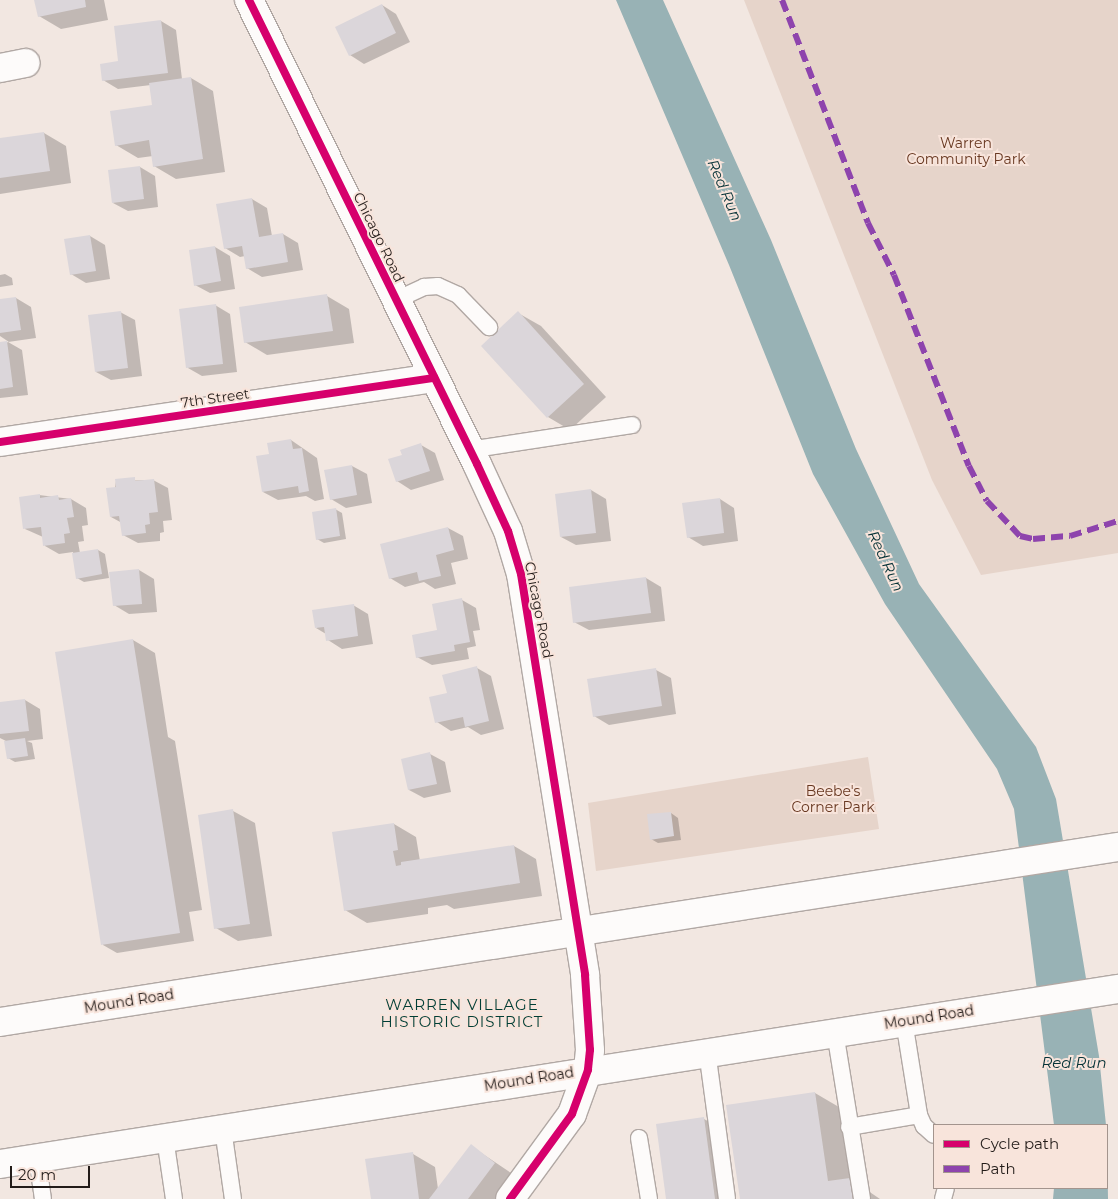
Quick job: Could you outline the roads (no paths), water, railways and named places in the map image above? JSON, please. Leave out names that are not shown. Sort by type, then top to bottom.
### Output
[{"type":"main road","name":"Chicago Road","points":[[249,0],[470,450],[508,531],[521,574],[588,1002],[588,1070],[564,1127],[510,1199]]},
{"type":"main road","name":"7th Street","points":[[0,442],[434,378]]},
{"type":"main road","name":"Mound Road","points":[[0,1022],[578,929],[1106,849]]},
{"type":"main road","name":"Mound Road","points":[[0,1164],[707,1051],[1116,989]]},
{"type":"lane","points":[[396,300],[424,288],[438,286],[458,295],[489,327]]},
{"type":"lane","points":[[470,450],[632,425]]},
{"type":"lane","points":[[904,1021],[919,1115],[933,1134]]},
{"type":"lane","points":[[835,1032],[862,1199]]},
{"type":"lane","points":[[707,1051],[727,1199]]},
{"type":"lane","points":[[849,1127],[919,1115]]},
{"type":"lane","points":[[223,1129],[233,1199]]},
{"type":"lane","points":[[165,1138],[174,1199]]},
{"type":"lane","points":[[638,1138],[649,1199]]},
{"type":"lane","points":[[38,1158],[43,1199]]},
{"type":"water","name":"Red Run","points":[[616,0],[663,0],[771,240],[856,449],[919,584],[1036,747],[1056,799],[1099,1056],[1106,1124],[1054,1124],[1014,809],[997,769],[885,604],[813,474],[729,265]]},
{"type":"water","points":[[1054,1189],[1108,1189],[1108,1199],[1053,1199]]},
{"type":"district","name":"WARREN VILLAGE HISTORIC DISTRICT","points":[[462,1012]]},
{"type":"park label","name":"Warren Community Park","points":[[966,152]]},
{"type":"park label","name":"Beebe's Corner Park","points":[[833,800]]}]
